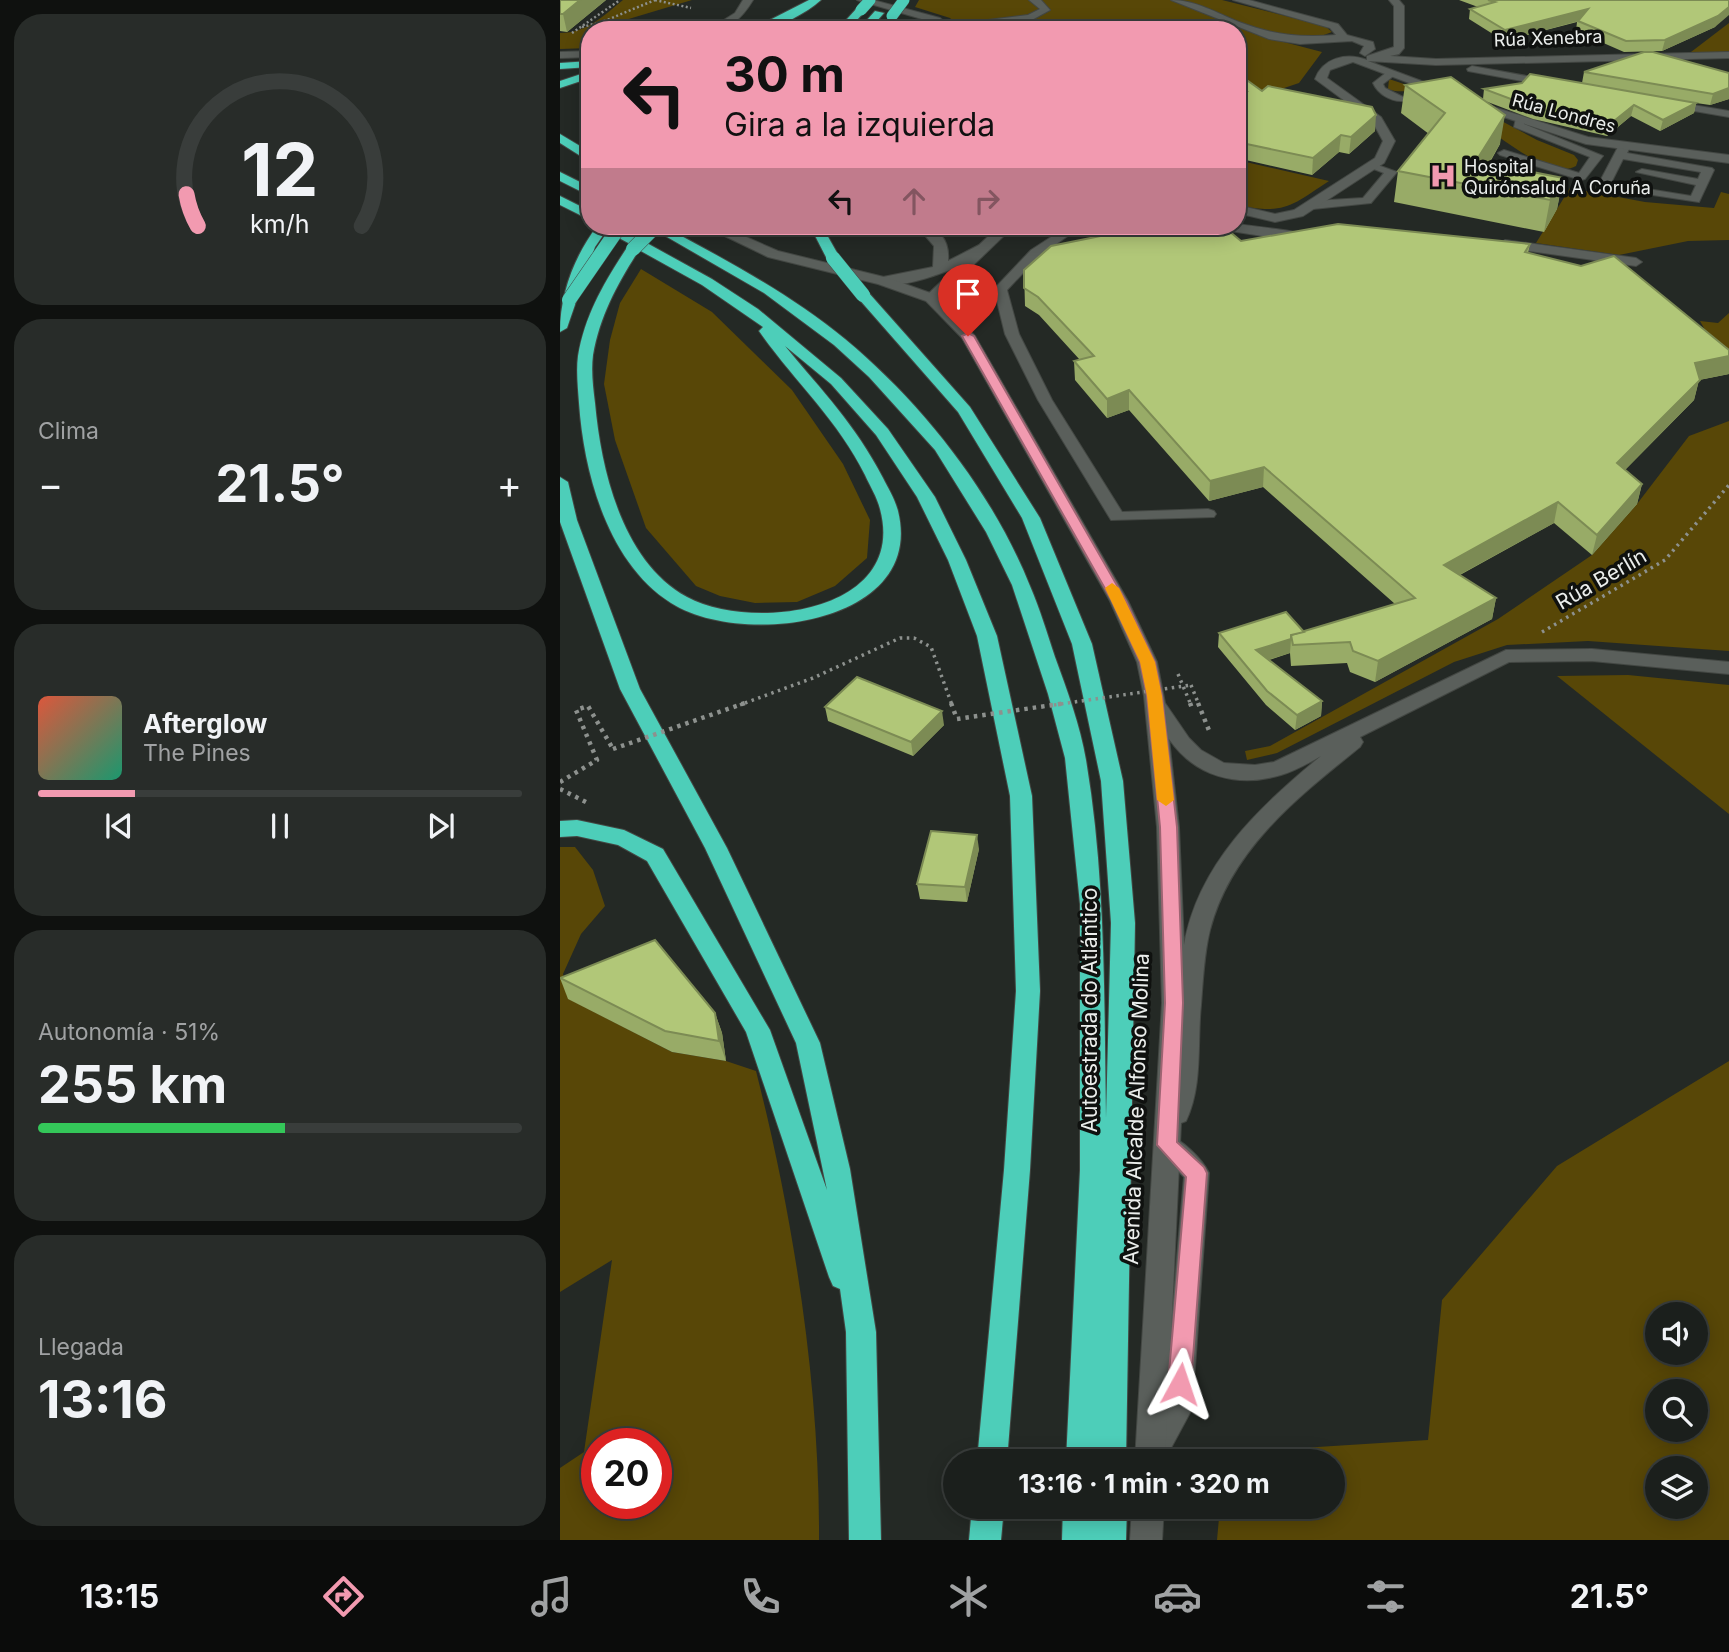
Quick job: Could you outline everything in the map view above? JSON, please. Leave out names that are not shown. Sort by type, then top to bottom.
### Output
[{"type":"highway","points":[[776,21],[816,0]]},
{"type":"highway","points":[[849,21],[861,5],[870,0]]},
{"type":"highway","points":[[871,21],[891,0]]},
{"type":"highway","points":[[889,20],[904,0]]},
{"type":"highway","points":[[560,66],[581,65]]},
{"type":"highway","points":[[560,85],[581,77]]},
{"type":"highway","points":[[560,138],[581,152]]},
{"type":"highway","points":[[560,150],[581,161]]},
{"type":"highway","points":[[560,176],[581,187]]},
{"type":"highway","points":[[560,200],[581,211]]},
{"type":"highway","points":[[560,328],[588,247],[598,235]]},
{"type":"highway","points":[[569,300],[614,235]]},
{"type":"highway","points":[[622,235],[708,282],[753,312],[836,382],[882,432],[926,497],[957,560],[987,636],[1021,796],[1028,991],[1016,1184],[993,1449]]},
{"type":"highway","points":[[645,235],[633,249],[602,298],[585,360],[587,423],[600,485],[629,546],[649,575],[677,599],[693,608],[711,614],[752,619],[802,615],[843,602],[880,575],[891,553],[893,535],[890,510],[856,441],[780,351],[753,312]]},
{"type":"highway","name":"Avenida Alcalde Alfonso Molina","points":[[669,235],[769,290],[839,342],[874,374],[942,447],[995,532],[1030,609],[1058,694],[1075,758],[1091,904],[1093,1170],[1081,1449]]},
{"type":"highway","name":"Autoestrada do Atlántico","points":[[820,235],[832,258],[964,410],[1031,518],[1082,644],[1112,781],[1123,923],[1111,1449]]},
{"type":"highway","points":[[560,482],[568,520],[597,607],[630,689],[716,848],[808,1043],[837,1169],[861,1332],[865,1540]]},
{"type":"highway","points":[[560,829],[577,828],[624,838],[655,855],[662,866],[758,1030],[792,1123],[861,1332]]},
{"type":"highway","points":[[985,1540],[987,1519]]},
{"type":"highway","points":[[1078,1540],[1079,1519]]},
{"type":"highway","points":[[1110,1540],[1111,1519]]},
{"type":"street","points":[[728,21],[738,15],[748,0]]},
{"type":"street","points":[[1008,21],[1030,18],[1045,10],[1043,5],[1034,0]]},
{"type":"street","points":[[1176,0],[1234,21]]},
{"type":"street","points":[[1238,0],[1334,26],[1341,32],[1342,37]]},
{"type":"street","points":[[1363,57],[1395,52],[1399,48],[1399,6],[1394,0]]},
{"type":"street","points":[[861,5],[937,21]]},
{"type":"street","points":[[1246,26],[1283,39],[1359,39],[1369,44],[1370,49],[1363,57]]},
{"type":"street","points":[[560,55],[581,54]]},
{"type":"street","name":"Rúa Xenebra","points":[[1246,211],[1276,218],[1298,214],[1380,160],[1389,141],[1377,119],[1321,79],[1325,68],[1336,62],[1363,57],[1436,62],[1729,55]]},
{"type":"street","points":[[1363,57],[1391,74],[1455,97]]},
{"type":"street","points":[[1436,62],[1570,87]]},
{"type":"street","name":"Rúa Londres","points":[[1468,102],[1622,151],[1729,159]]},
{"type":"street","points":[[1663,103],[1729,114]]},
{"type":"street","name":"Avenida Alcalde Alfonso Molina","points":[[732,235],[794,261],[912,289],[931,299],[968,336],[1119,601],[1147,662],[1154,696],[1168,827],[1173,976],[1167,1145]]},
{"type":"street","points":[[938,272],[943,261],[939,235]]},
{"type":"street","points":[[946,235],[958,245],[983,248]]},
{"type":"street","points":[[931,299],[995,235]]},
{"type":"street","points":[[883,281],[916,278],[938,272],[983,248]]},
{"type":"street","points":[[1154,696],[1174,733],[1191,755],[1209,766],[1237,773],[1278,769],[1506,656],[1592,654],[1729,668]]},
{"type":"street","points":[[1167,1145],[1185,1087],[1185,1035],[1199,930],[1219,876],[1252,830],[1298,786],[1380,719]]},
{"type":"street","points":[[1146,1540],[1147,1519]]},
{"type":"lane","points":[[1391,74],[1378,83],[1381,90],[1399,99]]},
{"type":"lane","points":[[1504,153],[1581,177],[1597,156],[1518,125],[1520,120]]},
{"type":"lane","points":[[1622,151],[1709,170],[1695,200],[1604,185],[1622,151]]},
{"type":"lane","points":[[1313,205],[1367,201],[1391,172],[1372,166]]},
{"type":"lane","points":[[1613,167],[1703,183]]},
{"type":"lane","points":[[1246,229],[1289,236],[1314,234]]},
{"type":"lane","points":[[1062,235],[1035,253],[1000,289],[1012,334],[1045,400],[1117,517],[1208,514]]},
{"type":"lane","points":[[1486,242],[1636,262]]},
{"type":"lane","points":[[1156,1449],[1178,1409],[1197,1173],[1167,1145]]},
{"type":"path","points":[[591,21],[620,0]]},
{"type":"path","points":[[604,21],[655,0],[691,8]]},
{"type":"path","points":[[587,13],[601,13]]},
{"type":"path","name":"Rúa Berlín","points":[[1506,656],[1665,559],[1729,485]]},
{"type":"path","points":[[560,782],[597,760],[576,710],[588,706],[613,749],[813,678],[900,638],[914,638],[931,647],[957,719],[1191,685],[1211,735],[1203,736]]},
{"type":"path","points":[[1176,668],[1194,714]]},
{"type":"shaded area","points":[[623,0],[692,0],[622,21],[595,21]]},
{"type":"shaded area","points":[[919,0],[1222,0],[1325,26],[1332,32],[1284,42],[1322,52],[1299,83],[1252,99],[1246,95],[1246,21],[953,21],[915,7]]},
{"type":"shaded area","points":[[1729,23],[1729,52],[1691,52]]},
{"type":"shaded area","points":[[581,29],[581,48],[560,49],[560,33]]},
{"type":"shaded area","points":[[1389,79],[1479,109],[1537,140],[1574,155],[1578,160],[1576,166],[1564,169],[1534,160],[1453,105],[1410,91],[1388,89]]},
{"type":"shaded area","points":[[1246,162],[1329,181],[1287,206],[1246,207]]},
{"type":"shaded area","points":[[1570,188],[1645,202],[1714,208],[1721,192],[1729,194],[1729,240],[1688,241],[1619,255],[1536,243]]},
{"type":"shaded area","points":[[641,269],[712,312],[792,390],[843,464],[870,520],[867,558],[835,586],[797,602],[755,603],[720,596],[696,586],[646,528],[615,440],[604,384],[610,340],[620,303]]},
{"type":"shaded area","points":[[1729,313],[1729,373],[1700,321],[1718,323]]},
{"type":"shaded area","points":[[1729,421],[1729,651],[1588,641],[1507,645],[1454,662],[1277,753],[1247,760],[1245,751],[1270,746],[1498,619],[1592,555],[1637,504],[1689,436]]},
{"type":"shaded area","points":[[1628,675],[1729,685],[1729,814],[1557,676]]},
{"type":"shaded area","points":[[560,847],[575,847],[593,870],[605,906],[581,934],[563,974],[569,999],[672,1052],[726,1061],[756,1071],[782,1186],[802,1304],[815,1423],[819,1540],[560,1540],[560,1468],[581,1454],[581,1519],[672,1519],[672,1428],[588,1428],[612,1260],[560,1292]]},
{"type":"shaded area","points":[[1729,1061],[1729,1540],[1217,1540],[1219,1519],[1345,1519],[1345,1449],[1287,1449],[1428,1440],[1442,1300],[1557,1166]]},
{"type":"building","points":[[560,0],[580,0],[560,14]]},
{"type":"building","points":[[1488,0],[1729,0],[1729,7],[1718,16],[1665,40],[1626,41],[1578,21],[1588,9],[1505,30],[1470,9],[1495,2]]},
{"type":"building","points":[[1644,52],[1653,52],[1729,73],[1729,88],[1713,94],[1584,72]]},
{"type":"building","points":[[1530,74],[1696,103],[1663,120],[1634,105],[1609,125],[1535,108],[1484,89],[1522,83]]},
{"type":"building","points":[[1451,77],[1505,115],[1476,161],[1563,178],[1550,200],[1398,171],[1445,113],[1405,85]]},
{"type":"building","points":[[1246,79],[1262,91],[1268,86],[1372,107],[1376,115],[1351,137],[1341,135],[1313,158],[1246,144]]},
{"type":"building","points":[[1338,224],[1530,244],[1525,252],[1581,266],[1614,256],[1729,350],[1729,356],[1695,363],[1700,380],[1617,463],[1642,484],[1597,535],[1558,502],[1444,565],[1496,598],[1378,661],[1353,651],[1350,642],[1293,645],[1291,635],[1415,598],[1264,467],[1210,481],[1129,390],[1107,399],[1074,361],[1094,356],[1038,297],[1024,288],[1024,270],[1051,246],[1105,235],[1234,235],[1241,241]]},
{"type":"building","points":[[1286,612],[1304,632],[1256,650],[1322,701],[1297,715],[1267,691],[1219,633]]},
{"type":"building","points":[[857,677],[942,711],[911,742],[825,707]]},
{"type":"building","points":[[931,831],[977,835],[965,887],[917,884]]},
{"type":"building","points":[[655,940],[715,1013],[719,1041],[665,1031],[560,978]]},
{"type":"slow traffic","points":[[1112,588],[1147,662],[1154,696],[1166,800]]},
{"type":"place","name":"Hospital Quirónsalud A Coruña","points":[[1443,176]]},
{"type":"route","points":[[968,336],[1119,601],[1147,662],[1154,696],[1168,827],[1174,1003],[1167,1145],[1197,1173],[1180,1384]]}]
